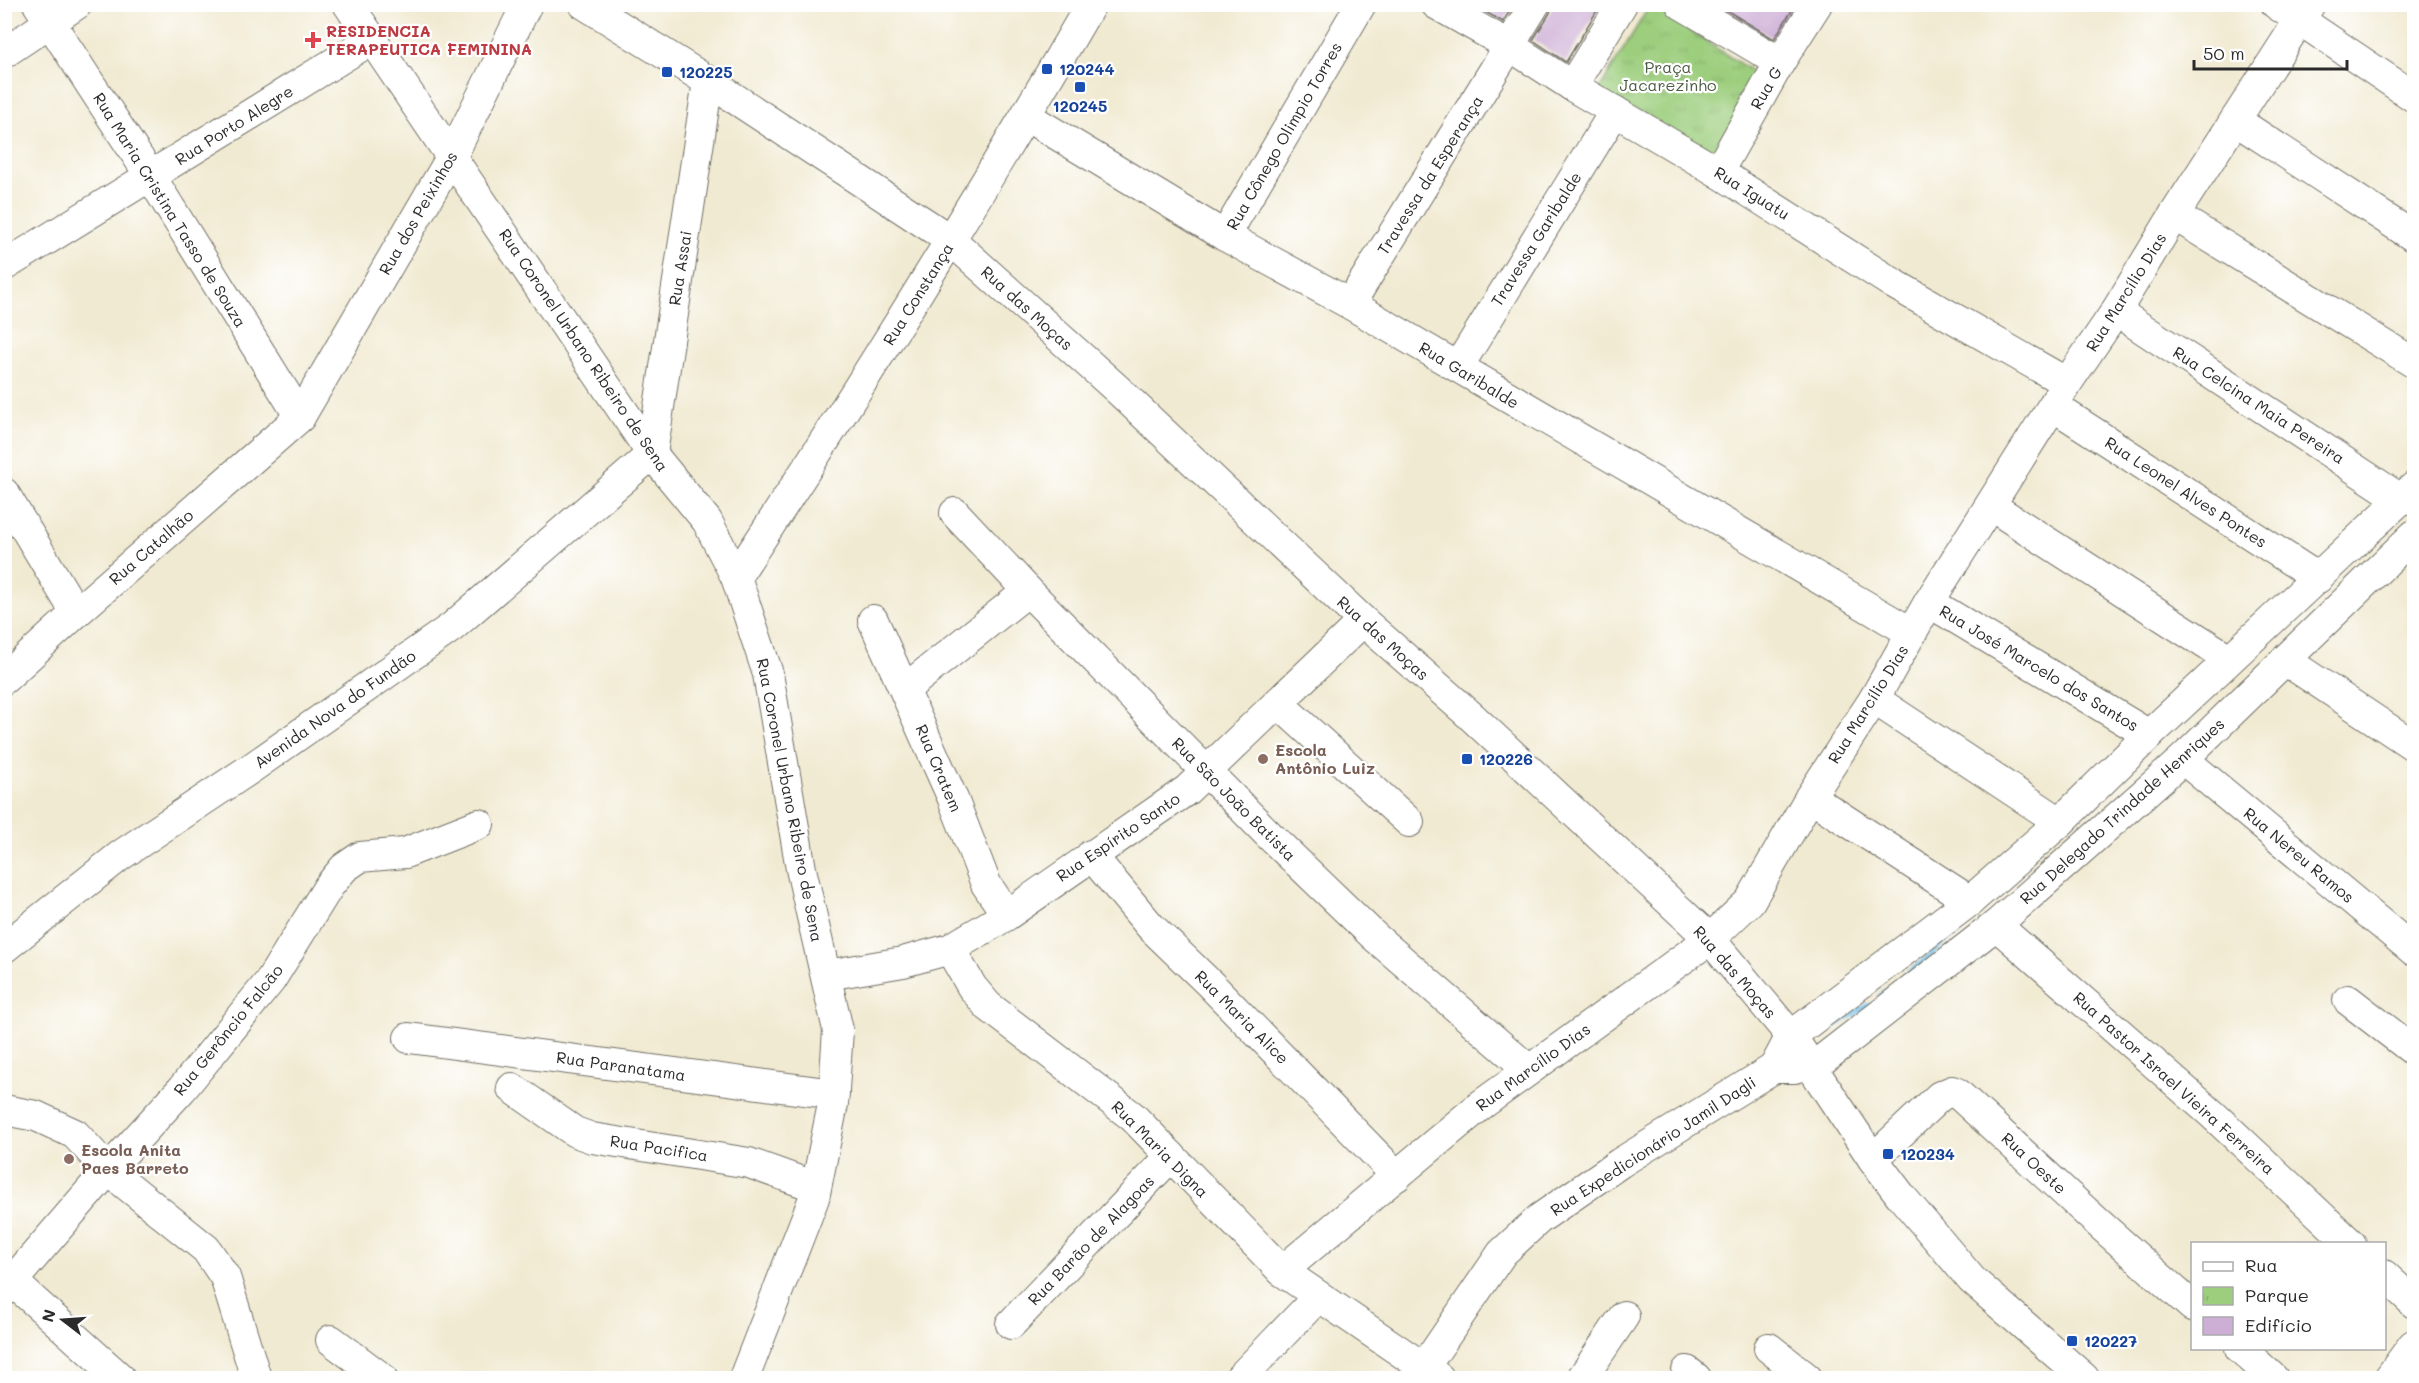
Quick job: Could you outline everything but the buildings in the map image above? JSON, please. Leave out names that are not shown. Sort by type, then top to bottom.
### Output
[{"type":"street","points":[[4,53],[44,13],[77,4]]},
{"type":"street","name":"Rua Coronel Urbano Ribeiro de Sena","points":[[348,4],[652,454],[707,521],[736,577],[768,674],[801,869],[838,1030],[834,1094],[814,1198],[744,1378]]},
{"type":"street","name":"Rua dos Peixinhos","points":[[300,417],[452,156],[527,4]]},
{"type":"street","name":"Rua das Moças","points":[[584,4],[708,81],[952,241],[1117,388],[1363,621],[1471,716],[1710,939],[1791,1036],[1873,1159],[1972,1280],[2084,1378]]},
{"type":"street","name":"Rua Constança","points":[[736,577],[816,456],[952,241],[1090,4]]},
{"type":"street","name":"Rua Cônego Olimpio Torres","points":[[1226,236],[1360,4]]},
{"type":"street","name":"Rua Iguatu","points":[[1436,4],[1718,172],[1894,284],[2060,394]]},
{"type":"street","name":"Travessa da Esperança","points":[[1350,304],[1534,4]]},
{"type":"street","points":[[1572,86],[1622,4]]},
{"type":"street","points":[[1681,4],[1780,62]]},
{"type":"street","name":"Rua G","points":[[1718,172],[1780,62],[1817,4]]},
{"type":"street","points":[[2296,10],[2415,97]]},
{"type":"street","name":"Rua Marcílio Dias","points":[[1282,1271],[1480,1105],[1710,939],[1750,901],[1809,796],[1874,699],[1929,602],[2060,394],[2116,311],[2235,120],[2296,10]]},
{"type":"street","name":"Rua Maria Cristina Tasso de Souza","points":[[44,13],[151,177],[300,417]]},
{"type":"street","name":"Rua Porto Alegre","points":[[4,266],[372,40]]},
{"type":"street","name":"Rua Assai","points":[[652,454],[708,81]]},
{"type":"street","name":"Travessa Garibalde","points":[[1458,367],[1615,111]]},
{"type":"street","name":"Rua Garibalde","points":[[1026,116],[1226,236],[1350,304],[1912,633]]},
{"type":"street","points":[[2235,120],[2415,237]]},
{"type":"street","points":[[2174,215],[2415,363]]},
{"type":"street","name":"Rua Celcina Maia Pereira","points":[[2116,311],[2408,493]]},
{"type":"street","name":"Rua Leonel Alves Pontes","points":[[2060,394],[2318,578]]},
{"type":"street","name":"Rua Catalhão","points":[[4,679],[300,417]]},
{"type":"street","name":"Avenida Nova do Fundão","points":[[4,948],[121,855],[253,767],[452,627],[652,454]]},
{"type":"street","points":[[4,493],[76,613]]},
{"type":"street","name":"Rua Delegado Trindade Henriques","points":[[1791,1036],[1970,901],[2060,822],[2229,659],[2408,493]]},
{"type":"street","points":[[1991,506],[2229,659]]},
{"type":"street","name":"Rua São João Batista","points":[[955,513],[1028,591],[1207,772],[1375,937],[1528,1070]]},
{"type":"street","name":"Rua Delegado Trindade Henriques","points":[[1813,1067],[1996,925],[2182,759],[2415,535]]},
{"type":"street","points":[[905,689],[1028,591]]},
{"type":"street","name":"Rua José Marcelo dos Santos","points":[[1929,602],[2149,735]]},
{"type":"street","name":"Rua Cratem","points":[[873,620],[953,799],[986,884],[1006,915]]},
{"type":"street","name":"Rua Espírito Santo","points":[[827,975],[903,962],[950,949],[1006,915],[1187,790],[1363,621]]},
{"type":"street","points":[[2285,660],[2415,746]]},
{"type":"street","points":[[1874,699],[2060,822]]},
{"type":"street","points":[[1278,703],[1409,822]]},
{"type":"street","name":"Rua Nereu Ramos","points":[[2182,759],[2415,951]]},
{"type":"street","points":[[1809,796],[1970,901]]},
{"type":"street","name":"Rua Gerôncio Falcão","points":[[9,1287],[108,1170],[182,1089],[270,981],[328,886],[344,868],[360,857],[405,853],[479,824]]},
{"type":"street","name":"Rua Maria Alice","points":[[1091,855],[1151,927],[1210,984],[1397,1176]]},
{"type":"street","name":"Rua Pastor Israel Vieira Ferreira","points":[[1996,925],[2212,1114],[2349,1242]]},
{"type":"street","name":"Rua Maria Digna","points":[[950,949],[972,987],[988,1006],[1133,1117],[1282,1271],[1381,1338],[1427,1375]]},
{"type":"street","points":[[2348,1000],[2415,1051]]},
{"type":"street","name":"Rua Expedicionário Jamil Dagli","points":[[1774,1068],[1791,1036]]},
{"type":"street","name":"Rua Paranatama","points":[[409,1038],[834,1094]]},
{"type":"street","name":"Rua Expedicionário Jamil Dagli","points":[[1427,1375],[1502,1253],[1539,1220],[1620,1163],[1774,1068],[1813,1067]]},
{"type":"street","name":"Rua Pacifica","points":[[512,1088],[575,1132],[592,1138],[748,1163],[816,1187]]},
{"type":"street","name":"Rua Oeste","points":[[1873,1159],[1940,1096],[1952,1092],[1957,1093],[2191,1304]]},
{"type":"street","points":[[4,1110],[36,1116],[75,1134],[108,1170],[206,1249],[225,1277],[256,1378]]},
{"type":"street","name":"Rua Barão de Alagoas","points":[[1011,1324],[1171,1156]]},
{"type":"street","points":[[2386,1276],[2415,1302]]},
{"type":"street","points":[[9,1287],[120,1378]]},
{"type":"street","points":[[1240,1378],[1318,1297]]},
{"type":"street","points":[[1582,1378],[1624,1316]]},
{"type":"street","points":[[331,1340],[382,1378]]},
{"type":"street","points":[[1769,1348],[1807,1378]]},
{"type":"street","points":[[2242,1350],[2273,1378]]},
{"type":"green space","name":"Praça Jacarezinho","points":[[1650,5],[1767,81],[1716,165],[1598,91]]},
{"type":"waterway","points":[[1881,996],[1929,957],[1956,929]]},
{"type":"waterway","points":[[1805,1044],[1831,1026],[1868,1006]]},
{"type":"place","name":"RESIDENCIA TERAPEUTICA FEMININA","points":[[313,40]]},
{"type":"place","name":"120244","points":[[1047,69]]},
{"type":"place","name":"120225","points":[[667,72]]},
{"type":"place","name":"120245","points":[[1080,87]]},
{"type":"place","name":"Escola Antônio Luiz","points":[[1263,759]]},
{"type":"place","name":"120226","points":[[1467,759]]},
{"type":"place","name":"120234","points":[[1888,1154]]},
{"type":"place","name":"Escola Anita Paes Barreto","points":[[69,1159]]},
{"type":"place","name":"120227","points":[[2072,1341]]}]
